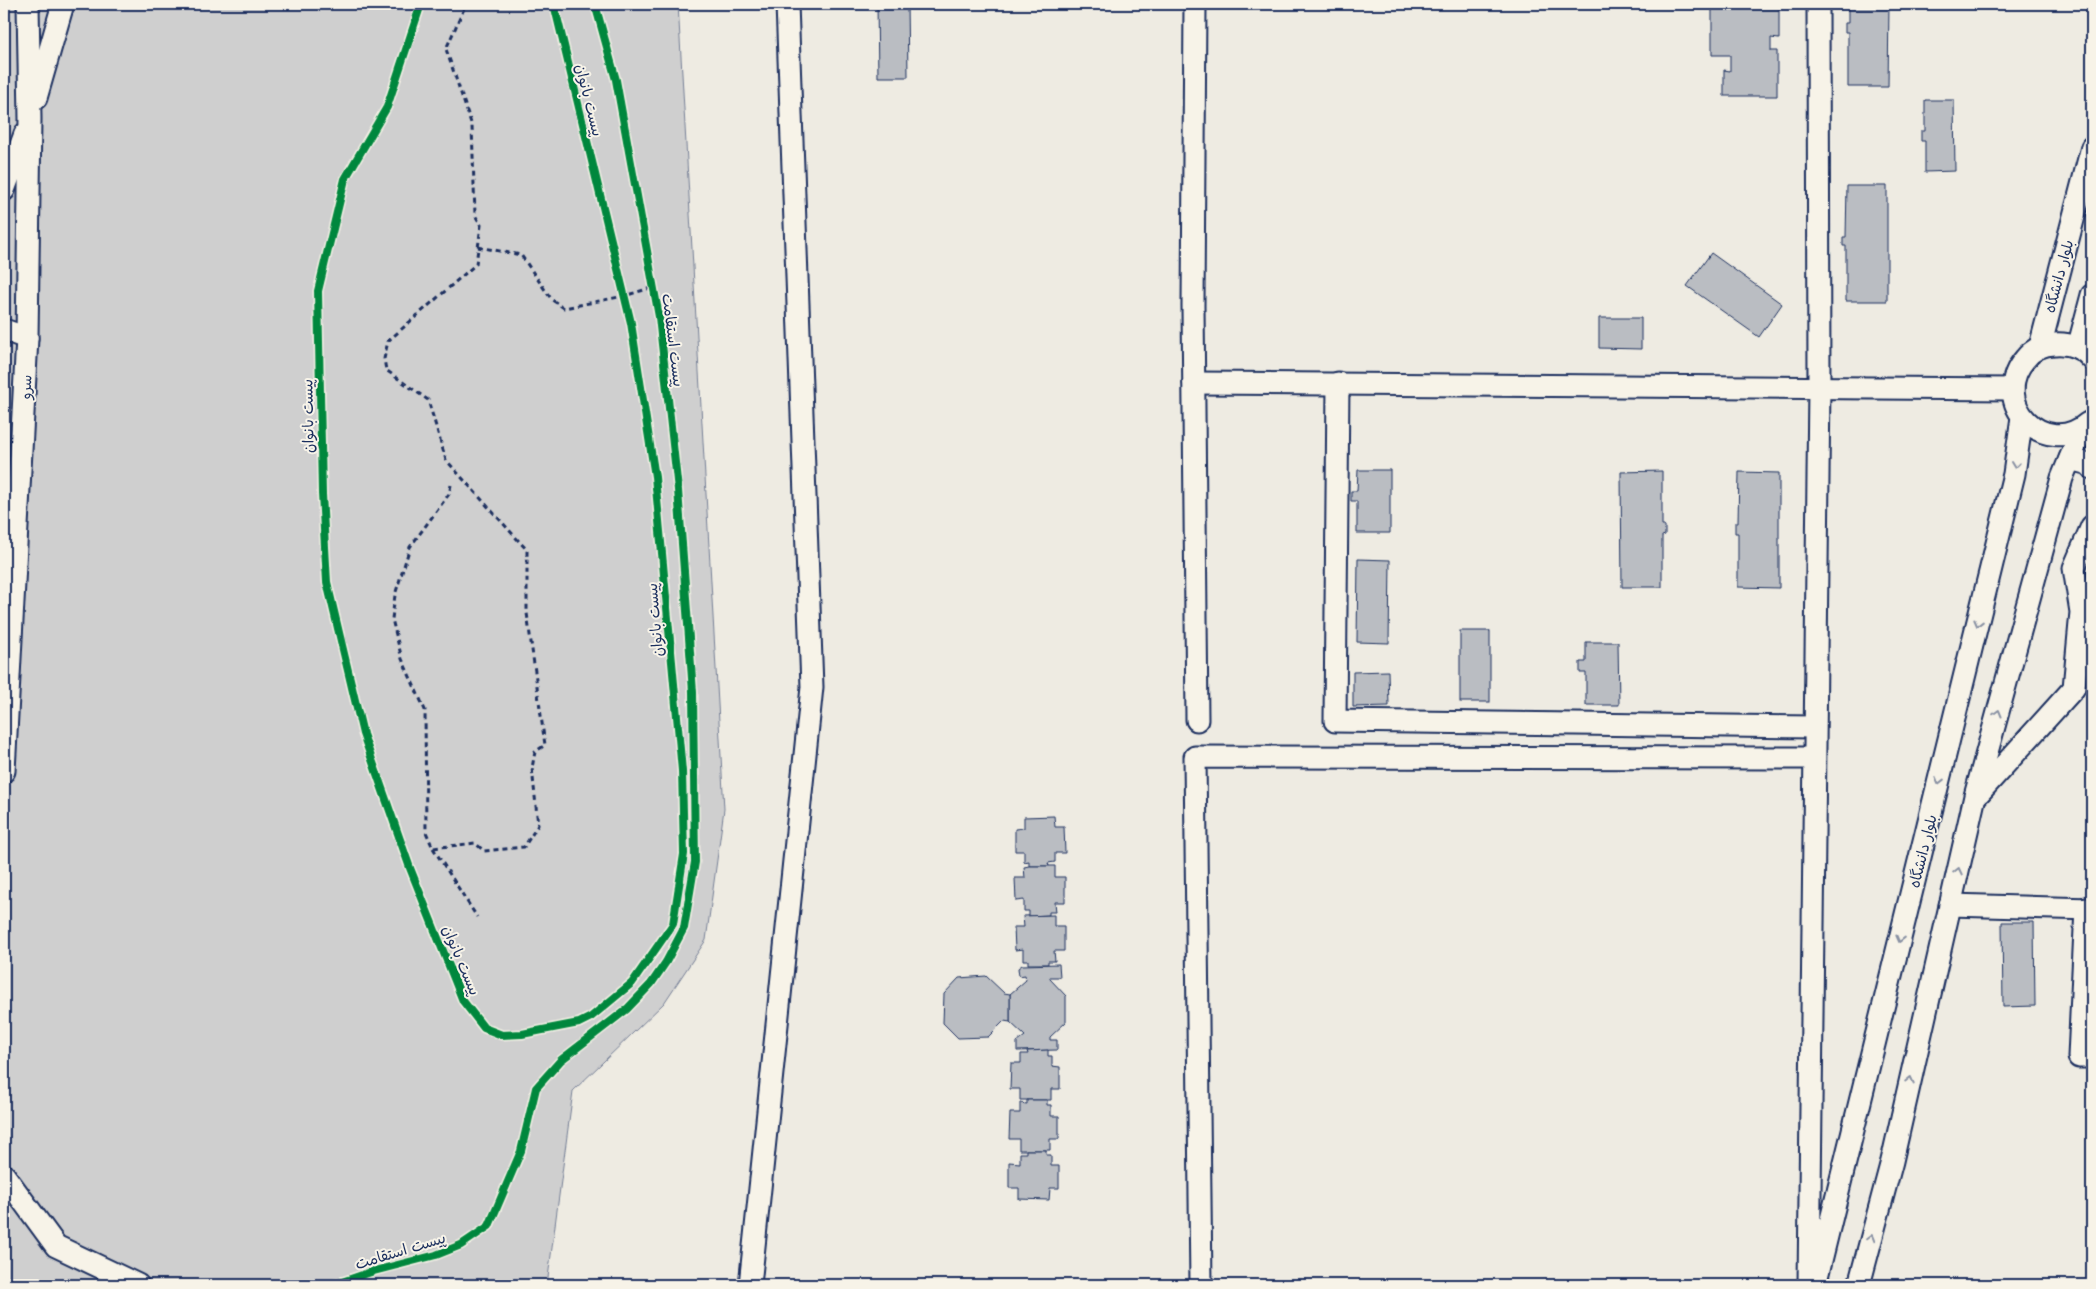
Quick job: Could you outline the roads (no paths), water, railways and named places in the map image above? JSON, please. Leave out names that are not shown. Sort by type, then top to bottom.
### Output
[{"type":"street","name":"سرو","points":[[4,771],[27,338],[30,119],[28,4]]},
{"type":"street","points":[[4,190],[30,119],[62,4]]},
{"type":"street","points":[[750,1285],[812,687],[787,4]]},
{"type":"street","points":[[1196,4],[1194,383],[1197,720]]},
{"type":"street","points":[[1809,1285],[1819,386],[1818,4]]},
{"type":"street","name":"بلوار دانشگاه","points":[[2040,347],[2092,147]]},
{"type":"street","points":[[2089,424],[2070,434],[2050,434],[2031,426],[2015,404],[2013,389],[2015,376],[2020,364],[2029,354],[2040,347],[2052,344],[2066,344],[2085,353],[2092,295]]},
{"type":"street","points":[[4,330],[27,338]]},
{"type":"street","points":[[1194,383],[1819,386],[2013,389]]},
{"type":"street","points":[[1338,383],[1334,721],[1814,727]]},
{"type":"street","name":"بلوار دانشگاه","points":[[1816,1285],[2014,474],[2022,416]]},
{"type":"street","points":[[1859,1285],[1894,1151],[1975,796],[2062,478],[2089,424]]},
{"type":"street","points":[[2070,459],[2089,464],[2092,468]]},
{"type":"street","points":[[1975,796],[2084,675],[2086,628],[2081,612],[2074,568],[2092,526]]},
{"type":"street","points":[[1201,1285],[1195,757],[1814,758]]},
{"type":"street","points":[[1950,905],[2089,908],[2079,1058],[2092,1057]]},
{"type":"street","points":[[4,1175],[56,1246],[138,1285]]}]
